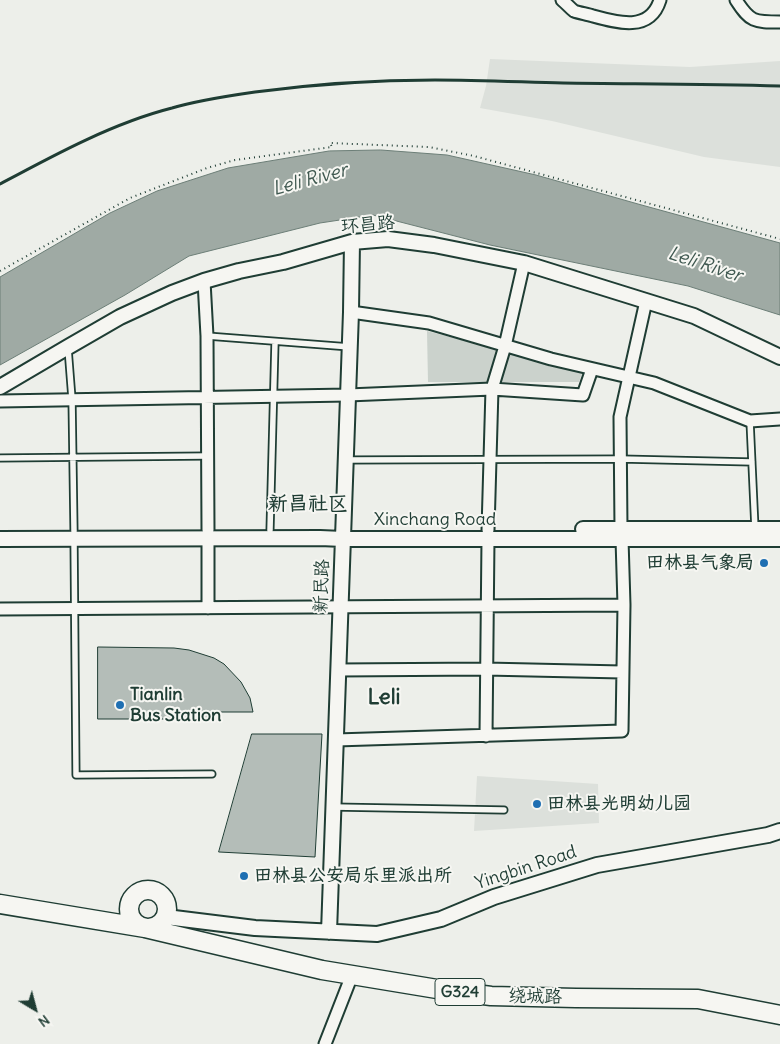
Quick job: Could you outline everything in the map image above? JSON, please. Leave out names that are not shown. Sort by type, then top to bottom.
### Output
[{"type":"highway","points":[[144,890],[156,891],[161,894],[167,904],[166,916],[163,922],[157,926],[144,928],[138,926],[130,916],[130,903],[133,897],[144,890]]},
{"type":"highway","name":"G324","points":[[0,904],[144,928]]},
{"type":"highway","name":"绕城路","points":[[144,928],[322,970],[437,989],[492,996],[698,999],[780,1015]]},
{"type":"street","points":[[562,0],[574,11],[618,23],[644,20],[652,15],[658,7],[660,0]]},
{"type":"street","points":[[736,0],[744,12],[751,18],[759,22],[780,22]]},
{"type":"street","name":"环昌路","points":[[0,387],[120,317],[204,280],[283,262],[352,242],[388,238],[524,263],[694,316],[780,357]]},
{"type":"street","name":"新民路","points":[[329,932],[350,348],[352,242]]},
{"type":"street","points":[[486,736],[492,389],[505,346],[524,263]]},
{"type":"street","points":[[204,280],[207,336],[208,608]]},
{"type":"street","points":[[336,740],[622,731],[624,605],[620,418],[646,301]]},
{"type":"street","points":[[351,312],[430,323],[551,359],[654,383],[750,421],[780,418]]},
{"type":"street","points":[[0,401],[348,395],[492,389],[584,395],[592,369]]},
{"type":"street","name":"Xinchang Road","points":[[622,534],[780,529]]},
{"type":"street","name":"Xinchang Road","points":[[208,535],[270,530],[343,535],[622,534],[780,539]]},
{"type":"street","name":"Xinchang Road","points":[[0,531],[74,535],[208,535],[320,538],[343,535]]},
{"type":"street","name":"Xinchang Road","points":[[0,539],[74,535]]},
{"type":"street","points":[[0,609],[624,605]]},
{"type":"street","points":[[338,670],[486,669],[622,672]]},
{"type":"street","name":"Yingbin Road","points":[[166,916],[255,928],[377,934],[440,919],[494,896],[596,865],[768,836],[780,831]]},
{"type":"street","points":[[325,1044],[352,975]]},
{"type":"lane","points":[[207,336],[350,348]]},
{"type":"lane","points":[[270,530],[275,342]]},
{"type":"lane","points":[[68,346],[72,400],[76,609],[76,775],[212,774]]},
{"type":"lane","points":[[750,421],[755,529]]},
{"type":"lane","points":[[0,458],[207,456]]},
{"type":"lane","points":[[346,460],[621,459],[752,462]]},
{"type":"lane","points":[[333,807],[504,810]]},
{"type":"path","points":[[0,271],[130,198],[208,168],[235,160],[332,147],[330,143],[429,147],[474,156],[780,239]]},
{"type":"shaded area","points":[[490,59],[690,67],[780,61],[780,167],[704,157],[552,121],[480,108]]},
{"type":"shaded area","points":[[427,331],[583,371],[579,382],[428,382]]},
{"type":"shaded area","name":"田林县光明幼儿园","points":[[477,776],[598,784],[599,823],[474,831]]},
{"type":"water","name":"Leli River","points":[[381,150],[447,155],[536,175],[780,243],[780,315],[688,286],[490,245],[373,215],[320,223],[189,256],[125,295],[0,365],[0,277],[110,213],[157,191],[228,168],[329,151]]},
{"type":"building","points":[[98,647],[174,648],[189,650],[214,658],[224,664],[241,682],[250,698],[253,712],[213,712],[213,719],[98,719]]},
{"type":"building","points":[[252,734],[322,734],[315,857],[219,852]]},
{"type":"railway","points":[[0,184],[63,151],[106,131],[150,114],[192,103],[255,92],[322,85],[412,80],[780,86]]},
{"type":"place","name":"田林县气象局","points":[[764,563]]},
{"type":"place","name":"Tianlin Bus Station","points":[[120,705]]},
{"type":"place","name":"田林县光明幼儿园","points":[[537,804]]},
{"type":"place","name":"田林县公安局乐里派出所","points":[[244,876]]},
{"type":"district","name":"新昌社区","points":[[308,504]]},
{"type":"district","name":"Leli","points":[[384,698]]}]
